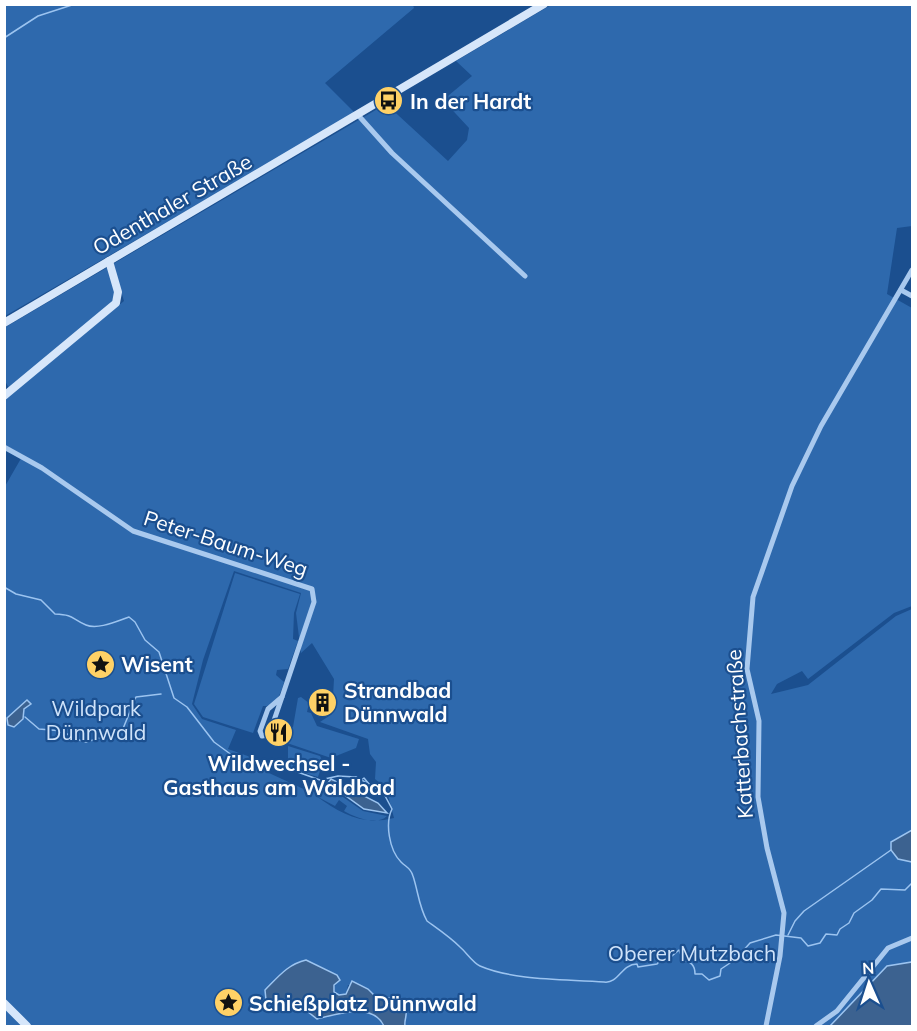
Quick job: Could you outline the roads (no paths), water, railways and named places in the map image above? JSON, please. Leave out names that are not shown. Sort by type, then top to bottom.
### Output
[{"type":"main road","name":"Odenthaler Straße","points":[[4,323],[544,4]]},
{"type":"main road","points":[[4,396],[116,303],[118,292],[109,261]]},
{"type":"main road","points":[[4,1003],[27,1026]]},
{"type":"street","points":[[358,115],[392,153],[525,276]]},
{"type":"street","name":"Katterbachstraße","points":[[766,1026],[783,929],[781,896],[767,848],[758,797],[759,721],[747,669],[753,597],[792,486],[811,446],[834,402],[912,270]]},
{"type":"street","points":[[902,290],[912,296]]},
{"type":"street","name":"Peter-Baum-Weg","points":[[4,447],[42,468],[133,531],[312,589],[314,602],[282,697],[269,735],[262,736],[260,731],[268,709],[282,697]]},
{"type":"street","points":[[816,1026],[837,1011],[892,945],[912,938]]},
{"type":"waterway","points":[[4,38],[38,16],[75,4]]},
{"type":"waterway","points":[[4,587],[16,594],[41,600],[55,614],[69,616],[86,625],[108,624],[129,617],[135,622],[145,640],[159,652],[174,698],[187,707],[214,742],[240,761],[289,769],[320,780],[338,776],[356,777],[383,792],[392,809],[389,822],[391,844],[397,857],[412,873],[420,905],[427,921],[452,940],[477,965],[494,971],[541,978],[609,982],[627,967],[637,964],[638,967],[657,964],[664,956],[672,956],[679,950],[683,960],[693,966],[695,974],[702,974],[709,980],[720,976],[721,969],[730,963],[733,955],[742,952],[750,943],[776,935],[801,938],[808,946],[820,943],[826,934],[837,935],[840,929],[849,923],[854,913],[872,900],[881,889],[905,890],[912,883]]},
{"type":"waterway","points":[[76,739],[86,742],[122,731],[136,697],[161,694]]},
{"type":"waterway","points":[[25,717],[39,729],[63,731],[73,738]]},
{"type":"waterway","points":[[275,767],[281,765],[283,767]]},
{"type":"waterway","points":[[361,780],[364,778],[369,784]]},
{"type":"waterway","points":[[788,935],[795,921],[804,911],[891,850]]},
{"type":"place","name":"In der Hardt","points":[[389,101]]},
{"type":"place","name":"Wisent","points":[[100,664]]},
{"type":"place","name":"Strandbad Dünnwald","points":[[323,702]]},
{"type":"place","name":"Wildwechsel - Gasthaus am Waldbad","points":[[279,732]]},
{"type":"place","name":"Schießplatz Dünnwald","points":[[228,1003]]},
{"type":"park label","name":"Wildpark Dünnwald","points":[[96,720]]},
{"type":"park label","name":"Oberer Mutzbach","points":[[692,953]]}]
